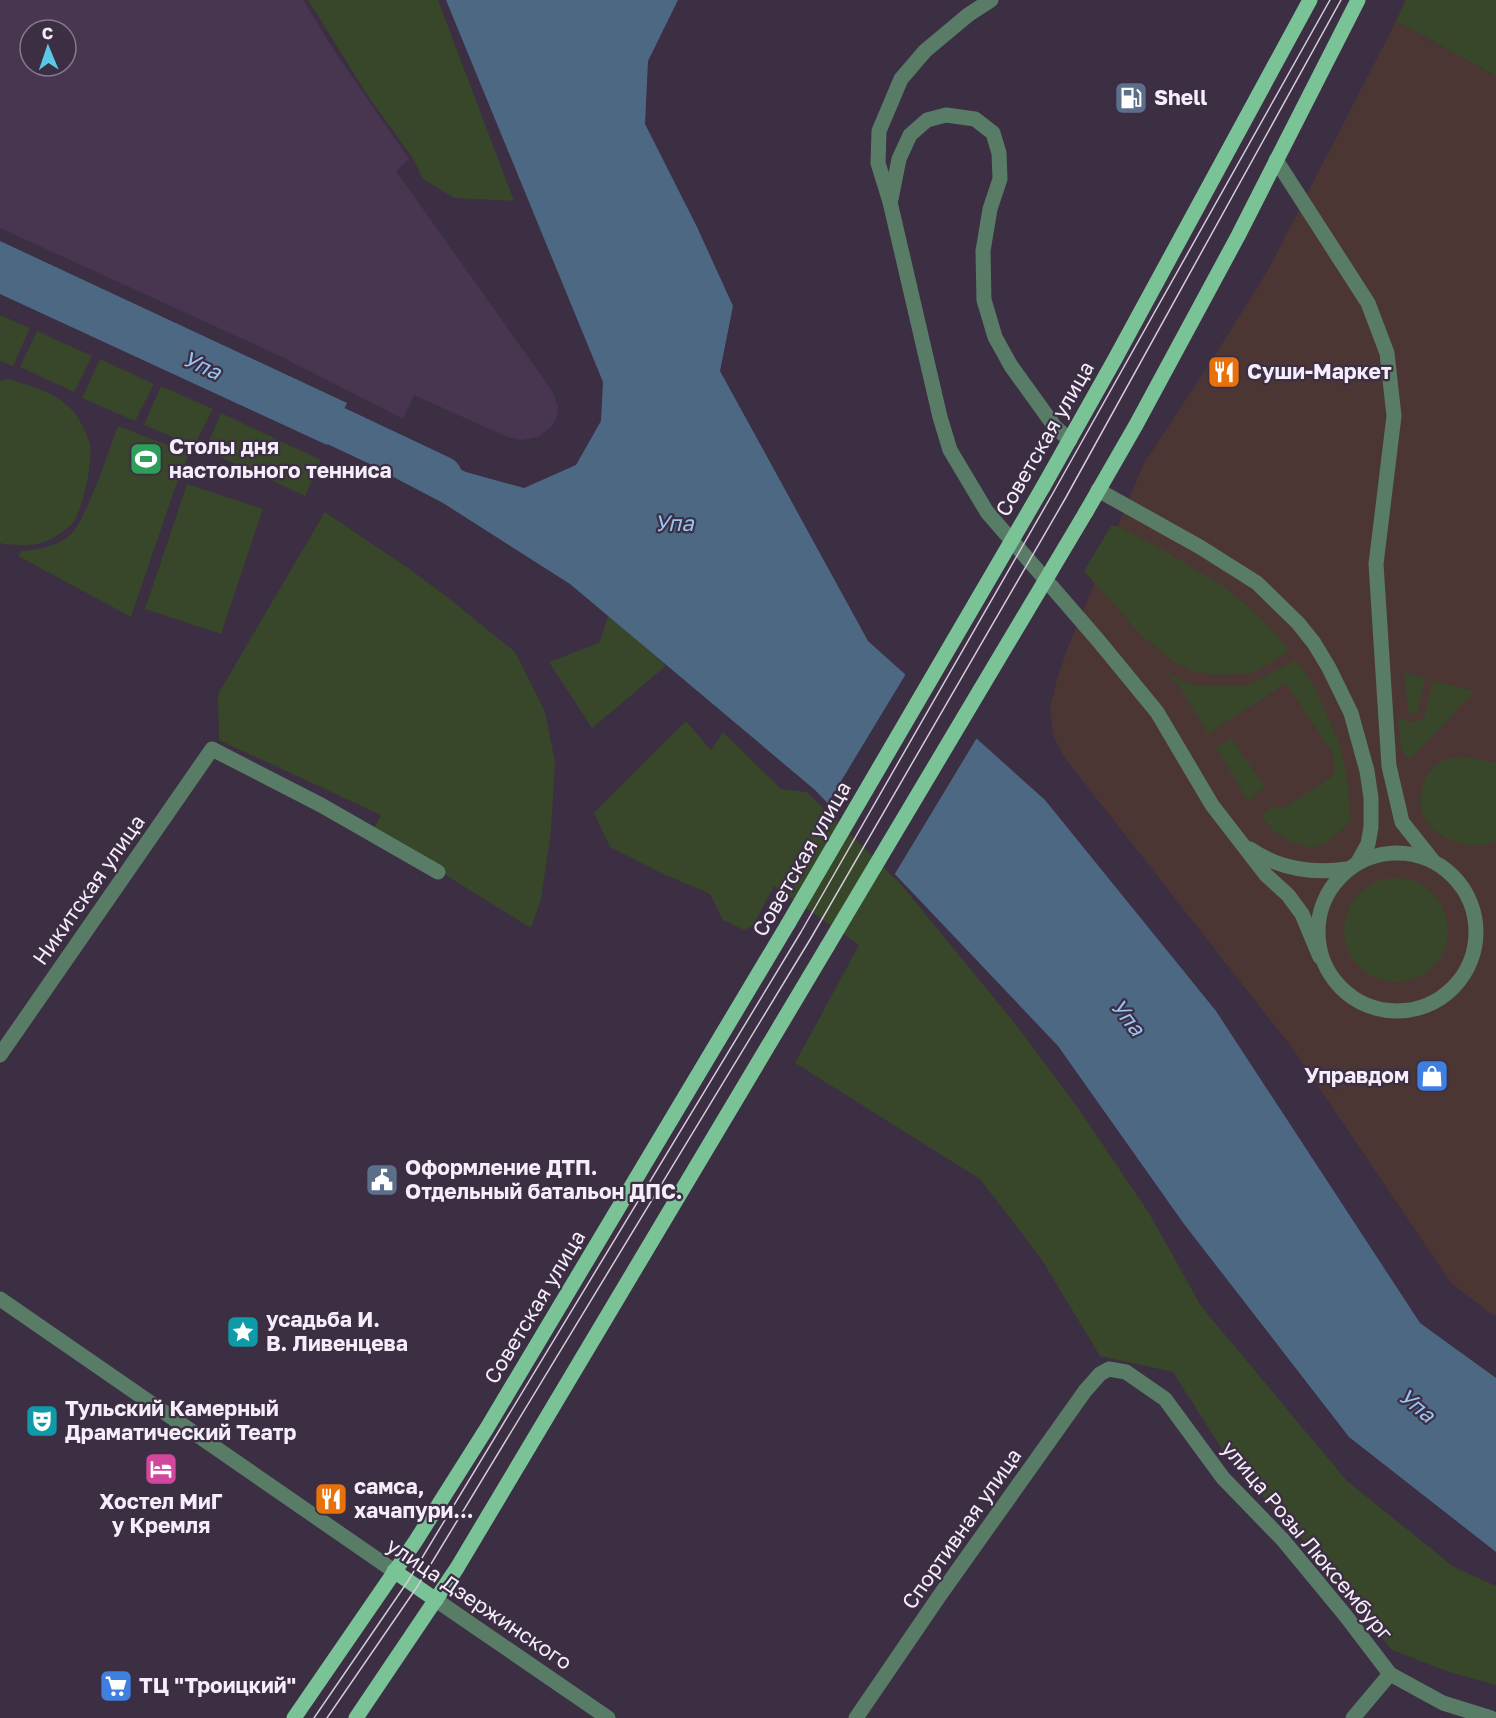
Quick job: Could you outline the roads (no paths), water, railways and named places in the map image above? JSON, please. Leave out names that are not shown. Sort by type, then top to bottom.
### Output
[{"type":"main road","name":"Советская улица","points":[[294,1718],[394,1571],[487,1428],[788,924],[1070,440],[1310,0]]},
{"type":"main road","points":[[356,1718],[465,1556],[1086,512],[1136,425],[1232,246],[1358,0]]},
{"type":"main road","name":"улица Дзержинского","points":[[394,1571],[436,1600]]},
{"type":"street","points":[[991,0],[968,15],[925,51],[901,79],[879,131],[879,163],[940,417],[951,450],[987,512],[1157,712],[1212,805],[1240,843],[1266,874],[1288,894],[1302,914],[1332,980],[1351,998],[1374,1009],[1400,1012],[1426,1006],[1449,993],[1466,972],[1475,948],[1476,925],[1471,902],[1458,881],[1433,861],[1396,852],[1377,855],[1353,866],[1328,872],[1303,871],[1260,856],[1240,843]]},
{"type":"street","points":[[890,202],[899,159],[910,135],[927,120],[946,115],[975,119],[993,133],[999,153],[1000,179],[990,209],[983,251],[984,300],[995,337],[1011,366],[1055,427],[1070,440]]},
{"type":"street","points":[[1276,160],[1368,303],[1387,353],[1394,416],[1376,564],[1389,766],[1402,822],[1433,861]]},
{"type":"street","points":[[1098,490],[1200,547],[1257,583],[1298,623],[1314,643],[1351,713],[1367,771],[1371,798],[1371,827],[1368,844],[1353,866],[1331,887],[1320,909],[1317,933],[1320,957]]},
{"type":"street","name":"Никитская улица","points":[[0,1055],[212,749],[321,805],[438,872]]},
{"type":"street","name":"улица Дзержинского","points":[[0,1299],[394,1571]]},
{"type":"street","name":"улица Розы Люксембург","points":[[1108,1369],[1126,1372],[1165,1399],[1223,1478],[1282,1540],[1345,1615],[1390,1674],[1443,1703],[1491,1718]]},
{"type":"street","name":"Спортивная улица","points":[[856,1718],[1085,1391],[1100,1374],[1108,1369]]},
{"type":"street","name":"улица Дзержинского","points":[[436,1600],[608,1718]]},
{"type":"street","points":[[1353,1718],[1390,1674]]},
{"type":"water","name":"Упа","points":[[446,0],[678,0],[648,61],[645,124],[697,227],[733,306],[720,371],[868,641],[1045,800],[1216,1011],[1420,1323],[1496,1378],[1496,1552],[1349,1437],[1184,1224],[1058,1046],[815,790],[570,584],[443,503],[382,471],[398,439],[466,472],[524,488],[576,465],[601,421],[603,382]]},
{"type":"water","name":"Упа","points":[[0,241],[347,403],[327,445],[0,294]]},
{"type":"waterway","name":"Упа","points":[[285,402],[442,476]]},
{"type":"tram line","points":[[314,1718],[408,1581],[801,932],[1053,493],[1330,0]]},
{"type":"tram line","points":[[327,1718],[417,1587],[811,938],[1065,499],[1341,0]]},
{"type":"place","name":"Shell","points":[[1131,98]]},
{"type":"place","name":"Суши-Маркет","points":[[1224,372]]},
{"type":"place","name":"Cтолы дня настольного тенниса","points":[[146,459]]},
{"type":"place","name":"Управдом","points":[[1432,1076]]},
{"type":"place","name":"Оформление ДТП. Отдельный батальон ДПС.","points":[[382,1180]]},
{"type":"place","name":"усадьба И. В. Ливенцева","points":[[243,1332]]},
{"type":"place","name":"Тульский Камерный Драматический Театр","points":[[42,1421]]},
{"type":"place","name":"Хостел МиГ у Кремля","points":[[161,1469]]},
{"type":"place","name":"самса, хачапури...","points":[[331,1499]]},
{"type":"place","name":"ТЦ \"Троицкий\"","points":[[116,1686]]}]
